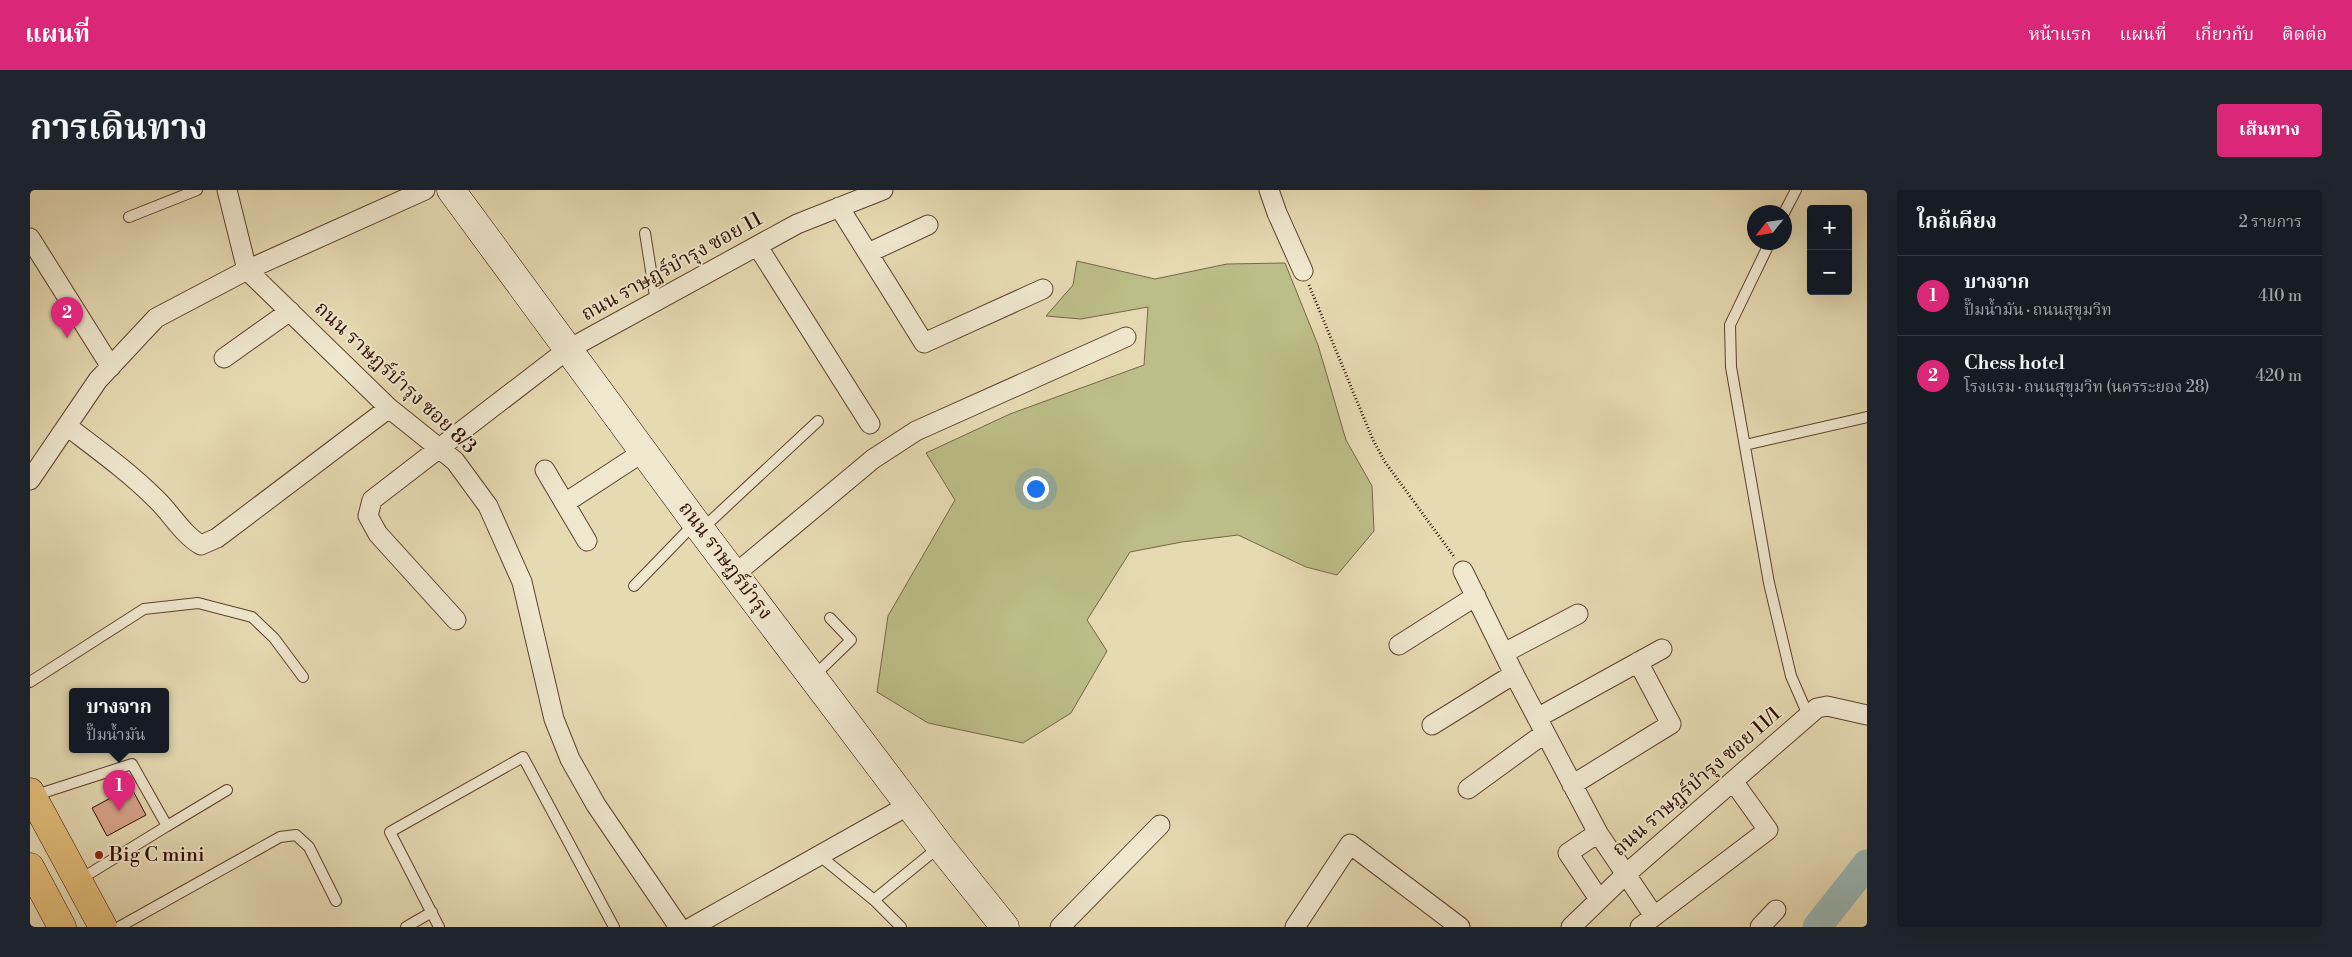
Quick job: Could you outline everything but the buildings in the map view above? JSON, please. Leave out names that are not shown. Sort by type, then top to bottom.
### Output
[{"type":"main road","points":[[31,794],[103,927]]},
{"type":"main road","points":[[34,883],[62,927]]},
{"type":"street","points":[[227,190],[248,270]]},
{"type":"street","points":[[30,480],[98,380],[156,318],[248,270],[425,190]]},
{"type":"street","name":"ถนน ราษฎร์บำรุง ซอย 11","points":[[456,620],[378,534],[368,516],[372,500],[440,450],[567,350],[758,247],[796,224],[850,199],[883,190]]},
{"type":"street","points":[[1269,190],[1303,272]]},
{"type":"street","name":"ถนน ราษฎร์บำรุง","points":[[457,193],[567,350],[643,452],[940,846],[1004,927]]},
{"type":"street","points":[[850,199],[868,253],[924,343],[1043,289]]},
{"type":"street","points":[[868,253],[928,225]]},
{"type":"street","points":[[30,238],[111,367]]},
{"type":"street","points":[[758,247],[870,424]]},
{"type":"street","name":"ถนน ราษฎร์บำรุง ซอย 8/3","points":[[248,270],[389,408],[455,461],[483,498],[522,582],[554,719],[570,759],[596,805],[680,927]]},
{"type":"street","points":[[224,358],[290,311]]},
{"type":"street","points":[[735,574],[873,459],[916,431],[1126,337]]},
{"type":"street","points":[[67,426],[150,493],[189,537],[201,545],[217,538],[389,408]]},
{"type":"street","points":[[565,503],[643,452]]},
{"type":"street","points":[[544,470],[587,541]]},
{"type":"street","points":[[1463,571],[1572,785],[1598,833],[1624,875],[1647,922],[1768,830],[1734,781]]},
{"type":"street","points":[[1399,645],[1476,596]]},
{"type":"street","points":[[1504,652],[1578,614]]},
{"type":"street","points":[[1468,789],[1541,725],[1638,662],[1662,649]]},
{"type":"street","points":[[1572,785],[1671,724],[1638,662]]},
{"type":"street","points":[[1432,726],[1514,674]]},
{"type":"street","name":"ถนน ราษฎร์บำรุง ซอย 11/1","points":[[1571,927],[1624,875],[1734,781],[1808,714],[1817,708],[1827,706],[1867,715]]},
{"type":"street","points":[[693,927],[909,805]]},
{"type":"street","points":[[1060,927],[1160,825]]},
{"type":"street","points":[[1598,833],[1568,853],[1599,899]]},
{"type":"street","points":[[1299,925],[1350,844],[1460,927]]},
{"type":"street","points":[[1760,927],[1776,910]]},
{"type":"lane","points":[[129,217],[197,190]]},
{"type":"lane","points":[[1788,205],[1796,190]]},
{"type":"lane","points":[[645,233],[656,302]]},
{"type":"lane","points":[[1766,250],[1730,325],[1731,367],[1771,593],[1791,676],[1808,714]]},
{"type":"lane","points":[[1745,445],[1867,417]]},
{"type":"lane","points":[[634,586],[818,420]]},
{"type":"lane","points":[[30,682],[144,609],[198,604],[252,617],[274,638],[303,677]]},
{"type":"lane","points":[[813,677],[851,640],[830,618]]},
{"type":"lane","points":[[439,927],[390,832],[523,757],[614,927]]},
{"type":"lane","points":[[31,794],[132,764],[167,826]]},
{"type":"lane","points":[[78,881],[227,790]]},
{"type":"lane","points":[[119,927],[280,836],[296,835],[309,848],[336,901]]},
{"type":"lane","points":[[874,900],[940,846]]},
{"type":"lane","points":[[820,856],[874,900],[902,927]]},
{"type":"lane","points":[[406,927],[432,912]]},
{"type":"path","points":[[1303,272],[1370,432],[1385,462],[1463,571]]},
{"type":"green space","points":[[1077,261],[1155,279],[1227,264],[1285,263],[1318,345],[1346,440],[1372,486],[1374,531],[1337,575],[1306,567],[1238,535],[1182,542],[1130,552],[1087,620],[1107,651],[1071,713],[1023,743],[928,723],[877,692],[888,616],[955,500],[926,453],[1010,414],[1144,365],[1148,307],[1081,319],[1046,316],[1073,285]]},
{"type":"waterway","points":[[1817,927],[1867,864]]},
{"type":"place","name":"Chess hotel","points":[[67,338]]},
{"type":"place","name":"บางจาก","points":[[119,811]]},
{"type":"place","name":"Big C mini","points":[[99,855]]}]
